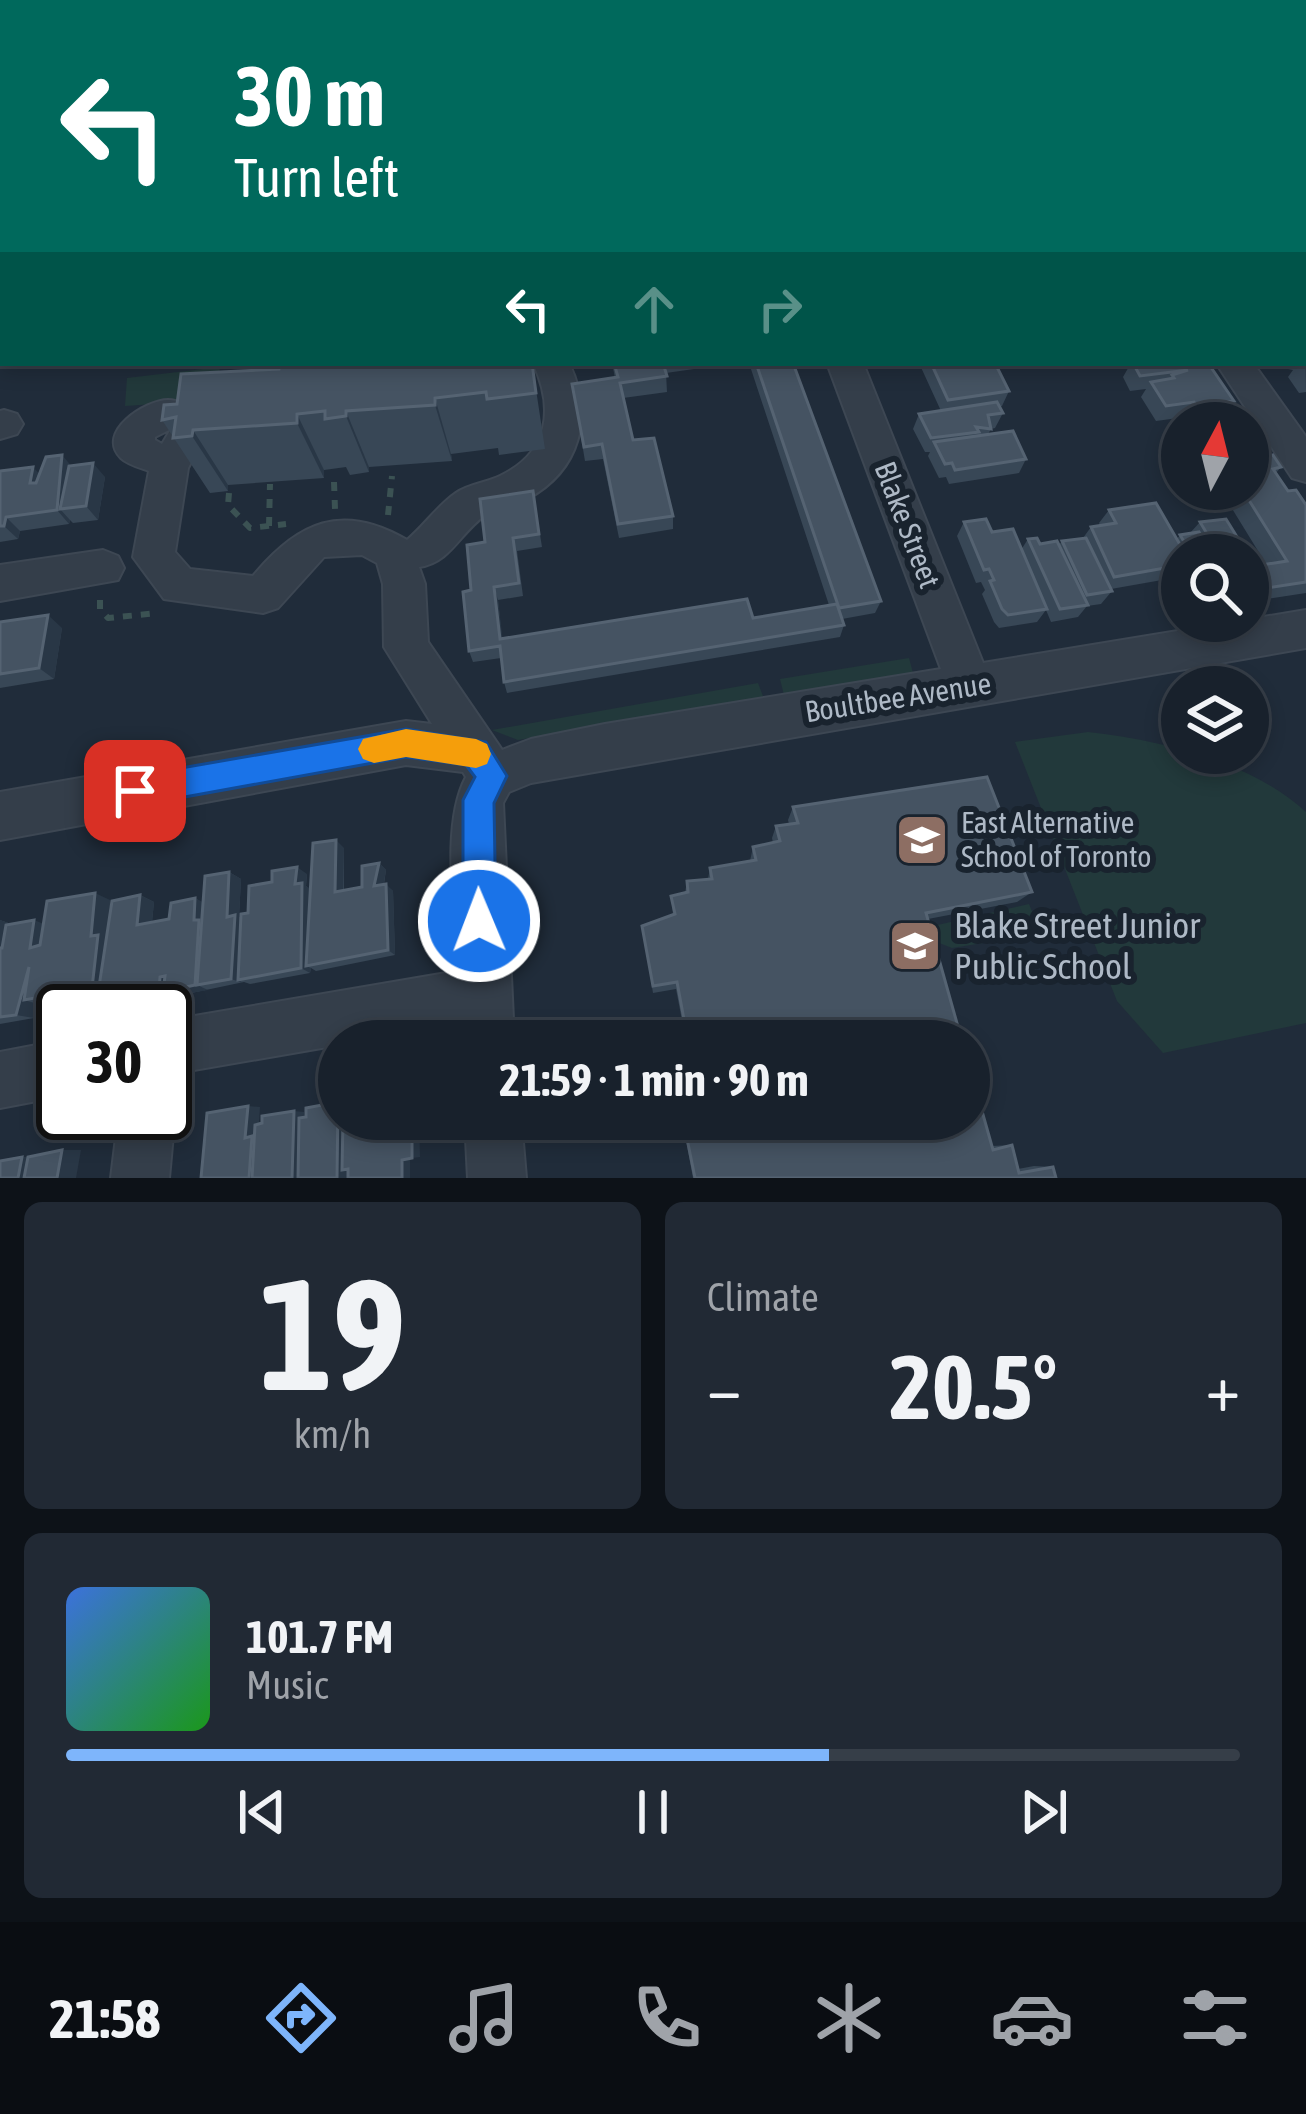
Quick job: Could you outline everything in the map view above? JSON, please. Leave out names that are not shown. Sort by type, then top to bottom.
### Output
[{"type":"street","points":[[422,551],[469,505],[510,490],[538,471],[567,432],[564,386],[553,366]]},
{"type":"street","name":"Blake Street","points":[[846,366],[970,686]]},
{"type":"street","points":[[1236,366],[1306,466]]},
{"type":"street","points":[[156,458],[135,448],[132,442],[137,429],[166,414],[184,418],[190,428],[169,468],[154,557],[179,586],[263,595],[292,559],[313,543],[337,537],[369,538],[394,553],[404,584],[406,647],[483,764],[478,826],[486,1017],[192,1045]]},
{"type":"street","points":[[0,583],[103,568]]},
{"type":"street","name":"Boultbee Avenue","points":[[483,764],[531,760],[1306,629]]},
{"type":"street","points":[[0,815],[406,743],[483,764]]},
{"type":"street","points":[[0,1080],[36,1073]]},
{"type":"street","points":[[140,1178],[144,1140]]},
{"type":"street","points":[[494,1140],[497,1178]]},
{"type":"path","points":[[387,525],[392,476]]},
{"type":"path","points":[[334,482],[336,519]]},
{"type":"path","points":[[229,493],[228,505],[250,529],[269,526],[270,484]]},
{"type":"path","points":[[103,568],[100,609],[108,618],[176,610]]},
{"type":"green space","points":[[220,367],[215,400],[125,406],[127,378]]},
{"type":"green space","points":[[909,658],[913,673],[784,695],[780,679]]},
{"type":"green space","points":[[758,683],[764,699],[518,740],[492,730]]},
{"type":"green space","points":[[1088,732],[1145,741],[1161,745],[1161,774],[1248,774],[1306,812],[1306,1023],[1163,1053],[1117,1001],[1015,742]]},
{"type":"green space","points":[[1029,904],[1037,924],[1034,935],[952,948],[934,941],[929,927]]},
{"type":"building","points":[[532,366],[536,393],[435,398],[435,405],[346,411],[346,416],[325,419],[325,411],[297,414],[297,423],[193,430],[192,436],[173,438],[176,417],[162,420],[164,405],[177,404],[181,374]]},
{"type":"building","points":[[615,366],[664,366],[667,376],[620,383],[633,440],[654,438],[673,516],[618,524],[602,444],[584,447],[572,384],[618,377]]},
{"type":"building","points":[[757,366],[794,366],[881,601],[839,608]]},
{"type":"building","points":[[932,366],[996,366],[1009,391],[948,400]]},
{"type":"building","points":[[1135,366],[1210,366],[1234,401],[1164,402],[1151,382],[1188,370],[1140,376]]},
{"type":"building","points":[[997,402],[1003,413],[988,415],[991,429],[976,427],[979,432],[931,438],[919,414]]},
{"type":"building","points":[[1013,431],[1026,459],[955,470],[952,463],[945,464],[934,442]]},
{"type":"building","points":[[62,455],[57,510],[6,517],[0,526],[0,471],[33,467],[30,483],[36,483],[46,457]]},
{"type":"building","points":[[1269,456],[1281,467],[1273,469],[1288,491],[1296,490],[1306,505],[1306,582],[1269,588],[1269,564],[1287,561],[1255,510],[1269,510]]},
{"type":"building","points":[[93,463],[86,506],[60,509],[69,466]]},
{"type":"building","points":[[533,491],[539,534],[513,538],[519,583],[494,587],[500,639],[747,599],[753,618],[837,604],[844,625],[504,682],[500,646],[469,651],[463,592],[471,590],[467,545],[485,542],[480,499]]},
{"type":"building","points":[[1156,503],[1174,534],[1161,534],[1161,569],[1114,577],[1091,527],[1116,523],[1109,510]]},
{"type":"building","points":[[986,519],[992,532],[1013,529],[1047,609],[1008,615],[1002,609],[990,581],[994,580],[989,569],[984,570],[964,522]]},
{"type":"building","points":[[1226,519],[1235,534],[1207,534],[1200,522]]},
{"type":"building","points":[[1037,538],[1040,544],[1057,541],[1088,605],[1060,609],[1028,539]]},
{"type":"building","points":[[1086,538],[1112,591],[1087,595],[1062,541]]},
{"type":"building","points":[[48,615],[39,668],[0,674],[0,622]]},
{"type":"building","points":[[987,777],[1032,892],[926,913],[956,1020],[684,1020],[677,982],[653,986],[642,926],[675,914],[671,896],[688,892],[687,881],[712,879],[710,868],[756,860],[753,847],[780,841],[776,826],[798,823],[793,807]]},
{"type":"building","points":[[336,840],[335,892],[362,887],[362,866],[379,863],[374,886],[386,884],[388,950],[306,966],[313,843]]},
{"type":"building","points":[[297,867],[295,884],[302,883],[301,968],[238,980],[241,914],[248,913],[249,886],[272,882],[272,871]]},
{"type":"building","points":[[229,872],[227,917],[235,915],[231,979],[197,985],[205,876]]},
{"type":"building","points":[[95,893],[91,936],[98,935],[92,984],[36,984],[36,998],[24,1000],[29,967],[16,1015],[0,1017],[0,948],[6,925],[34,920],[30,948],[40,945],[47,901]]},
{"type":"building","points":[[140,895],[137,925],[169,919],[171,903],[195,898],[194,920],[199,920],[195,985],[164,984],[165,976],[160,984],[99,984],[112,901]]},
{"type":"building","points":[[248,1106],[249,1178],[201,1178],[207,1113]]},
{"type":"building","points":[[318,1106],[318,1140],[338,1140],[337,1178],[298,1178],[299,1118],[306,1117],[306,1108]]},
{"type":"building","points":[[294,1111],[292,1178],[252,1178],[255,1125],[262,1123],[262,1116]]},
{"type":"building","points":[[990,1139],[993,1150],[1012,1145],[1019,1173],[1053,1167],[1056,1178],[695,1178],[687,1140]]},
{"type":"building","points":[[343,1140],[412,1140],[412,1158],[402,1160],[402,1178],[348,1178],[348,1169],[342,1170]]},
{"type":"building","points":[[62,1150],[57,1178],[24,1178],[28,1157]]},
{"type":"building","points":[[22,1157],[18,1178],[0,1178],[0,1161]]},
{"type":"slow traffic","points":[[374,749],[406,743],[476,754]]},
{"type":"place","name":"East Alternative School of Toronto","points":[[922,840]]},
{"type":"place","name":"Blake Street Junior Public School","points":[[915,946]]},
{"type":"route","points":[[135,791],[406,743],[475,752],[492,776],[479,800],[479,921]]}]
